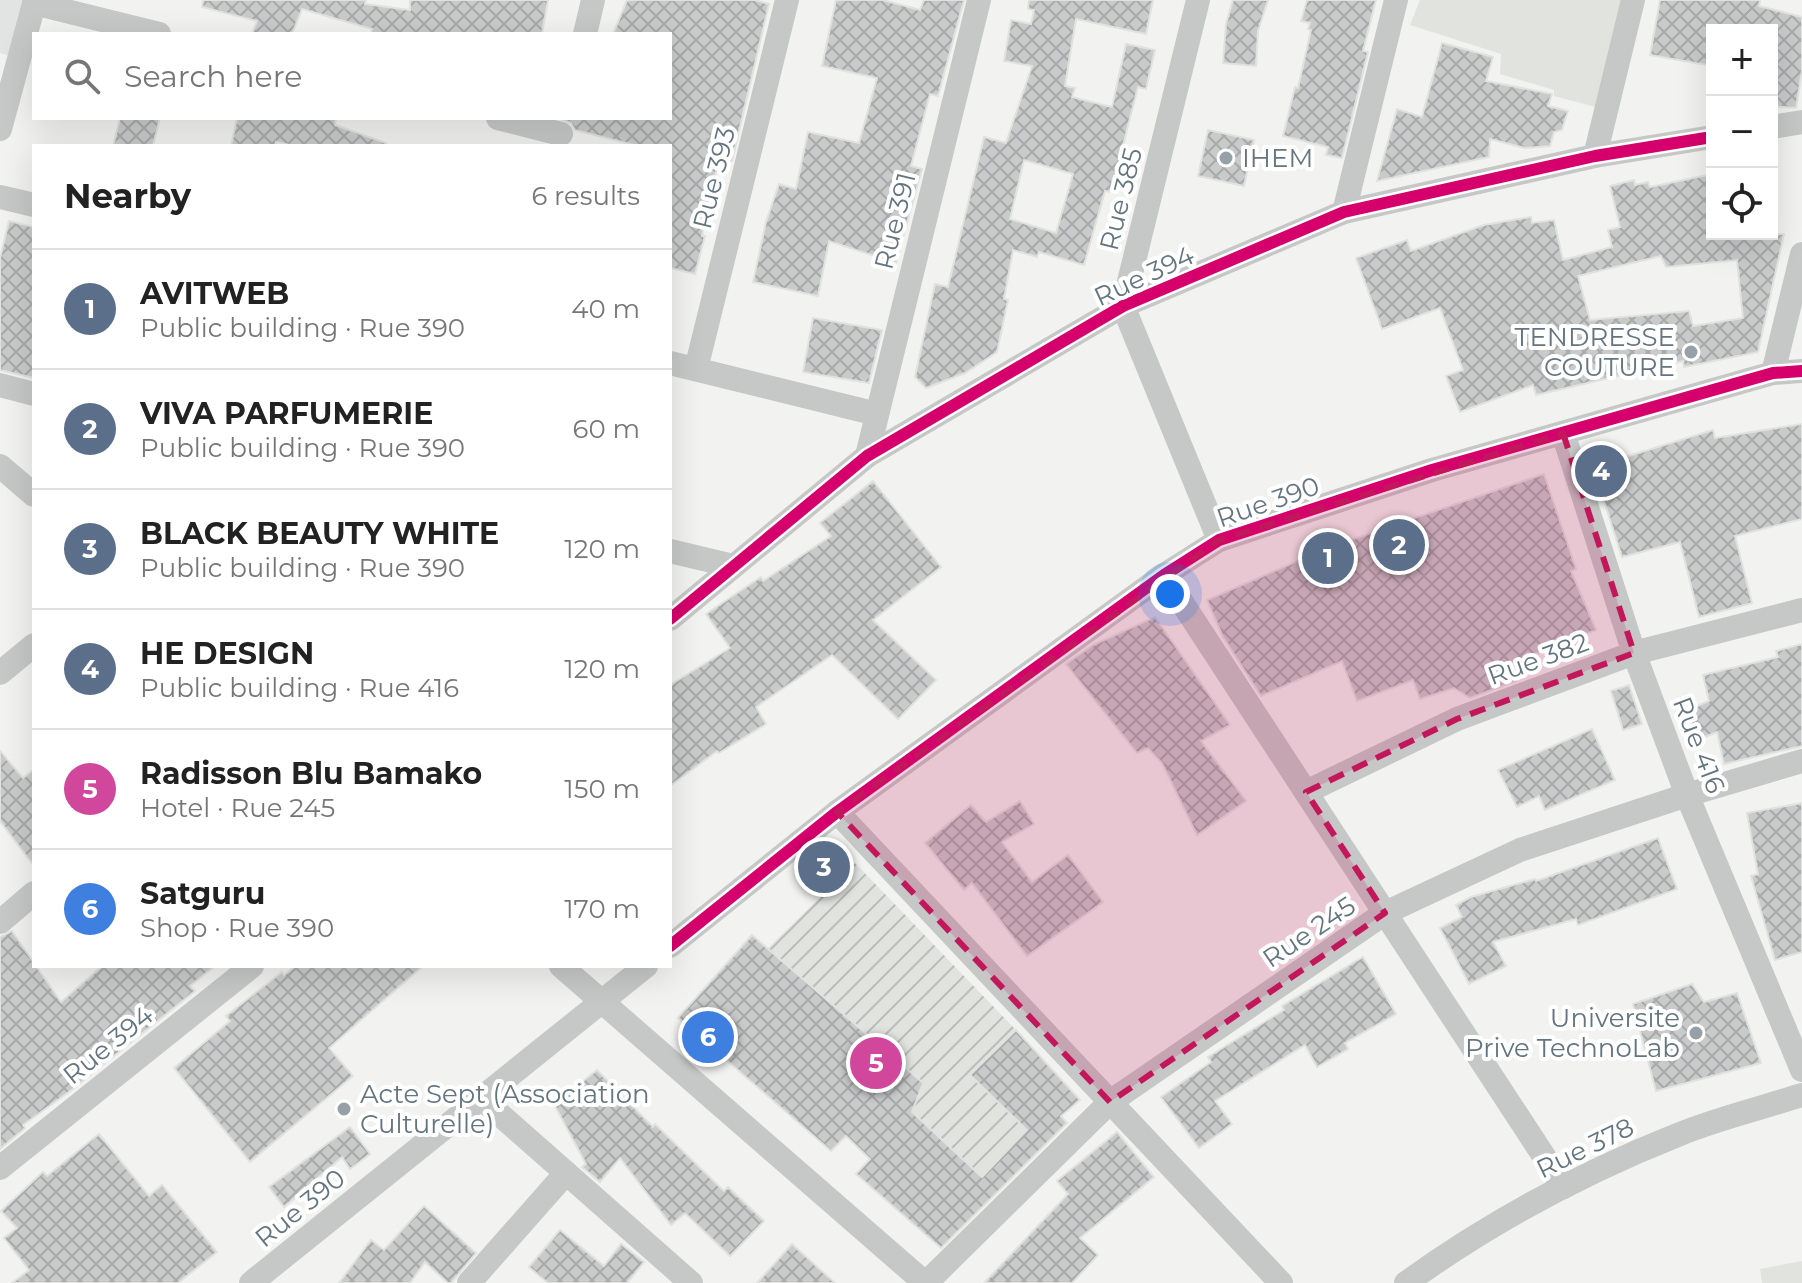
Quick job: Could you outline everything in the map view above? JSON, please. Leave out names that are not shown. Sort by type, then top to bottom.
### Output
[{"type":"street","points":[[585,32],[593,0]]},
{"type":"street","name":"Rue 393","points":[[696,369],[787,0]]},
{"type":"street","name":"Rue 391","points":[[867,456],[979,0]]},
{"type":"street","name":"Rue 385","points":[[1123,306],[1198,0]]},
{"type":"street","points":[[1344,212],[1396,0]]},
{"type":"street","points":[[1595,156],[1633,0]]},
{"type":"street","points":[[0,129],[9,63],[34,2],[151,32]]},
{"type":"street","points":[[506,120],[561,133]]},
{"type":"street","points":[[1778,126],[1802,122]]},
{"type":"street","name":"Rue 394","points":[[672,617],[867,456],[1123,306],[1344,212],[1595,156],[1706,138]]},
{"type":"street","points":[[0,197],[32,205]]},
{"type":"street","points":[[1773,373],[1802,254]]},
{"type":"street","points":[[1123,306],[1219,540]]},
{"type":"street","points":[[672,363],[877,414]]},
{"type":"street","name":"Rue 390","points":[[672,944],[837,812],[1164,575],[1219,540],[1432,470],[1773,373],[1802,371]]},
{"type":"street","points":[[0,385],[32,393]]},
{"type":"street","name":"Rue 416","points":[[1563,433],[1634,653],[1687,795],[1802,1070]]},
{"type":"street","points":[[0,466],[32,493]]},
{"type":"street","points":[[672,551],[733,566]]},
{"type":"street","points":[[1164,575],[1564,1187]]},
{"type":"street","name":"Rue 382","points":[[1306,792],[1457,719],[1634,653],[1802,610]]},
{"type":"street","points":[[0,673],[32,647]]},
{"type":"street","name":"Rue 245","points":[[926,1283],[1110,1102],[1385,913],[1520,850],[1802,761]]},
{"type":"street","points":[[837,812],[1281,1283]]},
{"type":"street","points":[[0,922],[32,895]]},
{"type":"street","name":"Rue 394","points":[[0,1168],[250,968]]},
{"type":"street","points":[[563,968],[926,1283]]},
{"type":"street","name":"Rue 390","points":[[251,1283],[643,968]]},
{"type":"street","name":"Rue 378","points":[[1406,1283],[1451,1251],[1564,1187],[1681,1134],[1802,1095]]},
{"type":"street","points":[[481,1098],[691,1283]]},
{"type":"street","points":[[469,1283],[566,1173]]},
{"type":"highlighted area","points":[[1563,433],[1634,653],[1457,719],[1306,792],[1385,913],[1110,1102],[837,812],[1219,540]]},
{"type":"shaded area","points":[[0,0],[23,0],[10,56],[0,53]]},
{"type":"shaded area","points":[[1420,0],[1624,0],[1599,108],[1554,96],[1554,90],[1500,74],[1501,54],[1410,25]]},
{"type":"shaded area","points":[[855,863],[1016,1030],[970,1075],[1027,1130],[982,1177],[912,1112],[922,1082],[768,948]]},
{"type":"shaded area","points":[[1802,1261],[1802,1283],[1762,1283],[1760,1269]]},
{"type":"building","points":[[203,0],[366,0],[365,4],[410,10],[410,0],[548,0],[542,32],[371,32],[372,29],[302,9],[293,32],[253,32],[257,21],[202,7]]},
{"type":"building","points":[[627,0],[755,0],[769,4],[732,161],[719,158],[695,274],[672,268],[672,144],[630,144],[575,130],[571,123],[564,120],[672,120],[672,32],[614,32]]},
{"type":"building","points":[[836,0],[883,0],[920,10],[924,0],[964,0],[938,96],[930,94],[911,166],[922,169],[896,263],[829,241],[818,296],[753,282],[766,222],[779,184],[796,189],[808,132],[859,143],[877,78],[822,66]]},
{"type":"building","points":[[1029,0],[1153,0],[1146,34],[1076,19],[1065,86],[1075,88],[1072,97],[1112,107],[1126,44],[1155,50],[1146,89],[1138,87],[1120,157],[1125,158],[1117,193],[1105,191],[1084,265],[1039,252],[1037,257],[1013,250],[1004,299],[1008,300],[997,352],[965,373],[926,388],[915,377],[935,284],[948,287],[984,137],[1006,143],[1032,66],[1004,61],[1011,20],[1031,24],[1034,10],[1028,9]],"holes":[[[1024,160],[1073,174],[1056,233],[1010,219]]]},
{"type":"building","points":[[1233,0],[1268,0],[1258,31],[1256,66],[1223,63],[1226,24]]},
{"type":"building","points":[[1307,0],[1376,0],[1363,51],[1368,52],[1342,158],[1326,155],[1328,147],[1283,136],[1311,30],[1308,29],[1310,23],[1301,21]]},
{"type":"building","points":[[1660,0],[1760,0],[1759,6],[1802,17],[1802,71],[1796,108],[1778,106],[1778,24],[1706,24],[1706,65],[1650,55]]},
{"type":"building","points":[[1442,43],[1493,57],[1486,81],[1552,94],[1548,106],[1568,111],[1562,130],[1554,132],[1550,146],[1525,148],[1490,139],[1489,157],[1377,181],[1397,109],[1422,117]]},
{"type":"building","points":[[120,120],[160,120],[154,144],[114,144]]},
{"type":"building","points":[[237,120],[336,120],[335,125],[386,143],[276,142],[231,144]]},
{"type":"building","name":"IHEM","points":[[1208,130],[1254,140],[1244,186],[1198,176]]},
{"type":"building","points":[[1706,175],[1706,240],[1778,240],[1778,234],[1784,234],[1758,352],[1684,367],[1683,361],[1536,395],[1533,385],[1460,412],[1446,376],[1463,370],[1440,308],[1382,329],[1356,258],[1407,240],[1411,251],[1484,225],[1531,217],[1532,223],[1554,220],[1563,260],[1612,247],[1608,230],[1620,227],[1610,186],[1634,180],[1635,185],[1648,182],[1650,187]],"holes":[[[1661,256],[1666,267],[1737,260],[1743,318],[1693,326],[1689,311],[1590,320],[1578,276]]]},
{"type":"building","points":[[9,221],[32,227],[32,378],[0,370],[0,258]]},
{"type":"building","points":[[813,318],[882,330],[869,383],[803,372]]},
{"type":"building","points":[[1802,424],[1802,519],[1735,536],[1752,603],[1699,617],[1680,542],[1622,557],[1593,467],[1713,430],[1715,438]]},
{"type":"building","points":[[1544,474],[1576,569],[1571,571],[1596,630],[1508,665],[1516,681],[1470,698],[1454,688],[1420,699],[1413,680],[1357,701],[1342,661],[1261,696],[1223,637],[1207,600],[1333,546]]},
{"type":"building","points":[[873,481],[941,567],[873,620],[936,680],[898,719],[832,655],[756,707],[766,724],[719,753],[717,751],[672,785],[672,684],[730,648],[706,614],[831,536],[820,523]]},
{"type":"building","points":[[1155,617],[1230,725],[1201,741],[1246,801],[1197,835],[1162,763],[1148,748],[1137,753],[1066,664],[1093,645]]},
{"type":"building","points":[[1802,644],[1802,746],[1724,764],[1717,732],[1698,740],[1686,711],[1709,701],[1703,675],[1778,657],[1776,651]]},
{"type":"building","points":[[1629,685],[1642,724],[1623,730],[1611,691]]},
{"type":"building","points":[[1592,729],[1615,780],[1545,810],[1539,796],[1517,807],[1498,770]]},
{"type":"building","points":[[0,751],[23,778],[32,771],[32,863],[0,821]]},
{"type":"building","points":[[1020,801],[1034,824],[1002,842],[1032,882],[1068,855],[1103,902],[1027,956],[972,883],[964,890],[925,843],[971,805],[986,822]]},
{"type":"building","points":[[1802,803],[1802,952],[1775,960],[1751,876],[1758,874],[1747,813]]},
{"type":"building","points":[[1658,838],[1677,889],[1578,925],[1576,919],[1493,942],[1506,966],[1469,984],[1440,928],[1462,917],[1456,905],[1471,897],[1536,881]]},
{"type":"building","points":[[12,931],[32,960],[32,968],[38,968],[61,1002],[100,968],[212,968],[190,986],[195,991],[23,1125],[25,1128],[0,1149],[0,937]]},
{"type":"building","points":[[752,935],[923,1083],[912,1112],[982,1177],[1027,1130],[970,1075],[1016,1030],[1080,1100],[1061,1116],[1067,1123],[941,1248],[856,1174],[870,1159],[846,1136],[831,1151],[678,1018]]},
{"type":"building","points":[[1363,957],[1396,1014],[1345,1043],[1348,1049],[1317,1067],[1305,1045],[1215,1101],[1232,1124],[1199,1148],[1161,1097],[1211,1062],[1208,1057],[1284,1010],[1282,1006]]},
{"type":"building","points":[[293,968],[421,968],[329,1048],[353,1076],[250,1162],[174,1068],[230,1021],[226,1016],[282,972],[284,975]]},
{"type":"building","name":"Universite Prive TechnoLab","points":[[1692,984],[1704,1002],[1737,993],[1761,1063],[1656,1091],[1633,1004]]},
{"type":"building","points":[[597,1070],[653,1127],[655,1124],[724,1191],[728,1187],[764,1221],[730,1256],[685,1213],[671,1225],[620,1158],[600,1182],[582,1167],[586,1164],[554,1104]]},
{"type":"building","points":[[350,1127],[370,1154],[350,1169],[342,1157],[284,1207],[269,1187]]},
{"type":"building","points":[[1117,1132],[1154,1177],[1080,1238],[1098,1255],[1072,1283],[984,1283],[1068,1194],[1057,1181]]},
{"type":"building","points":[[99,1134],[149,1196],[162,1185],[217,1252],[178,1283],[12,1283],[29,1270],[4,1238],[17,1228],[1,1211],[43,1172],[47,1176]]},
{"type":"building","points":[[424,1206],[476,1253],[451,1283],[425,1262],[410,1283],[339,1283],[371,1240],[384,1250]]},
{"type":"building","points":[[560,1230],[604,1266],[621,1244],[644,1262],[627,1283],[548,1283],[529,1267]]},
{"type":"building","points":[[792,1244],[835,1283],[757,1283]]},
{"type":"cycle path","points":[[672,617],[867,456],[1123,306],[1344,212],[1595,156],[1706,138]]},
{"type":"cycle path","points":[[672,944],[837,812],[1164,575],[1219,540],[1432,470],[1773,373],[1802,371]]},
{"type":"place","name":"IHEM","points":[[1226,158]]},
{"type":"place","name":"TENDRESSE COUTURE","points":[[1691,352]]},
{"type":"place","name":"HE DESIGN","points":[[1601,471]]},
{"type":"place","name":"VIVA PARFUMERIE","points":[[1399,545]]},
{"type":"place","name":"AVITWEB","points":[[1328,558]]},
{"type":"place","name":"BLACK BEAUTY WHITE","points":[[824,867]]},
{"type":"place","name":"Universite Prive TechnoLab","points":[[1696,1033]]},
{"type":"place","name":"Satguru","points":[[708,1037]]},
{"type":"place","name":"Radisson Blu Bamako","points":[[876,1063]]},
{"type":"place","name":"Acte Sept (Association Culturelle)","points":[[344,1109]]}]
